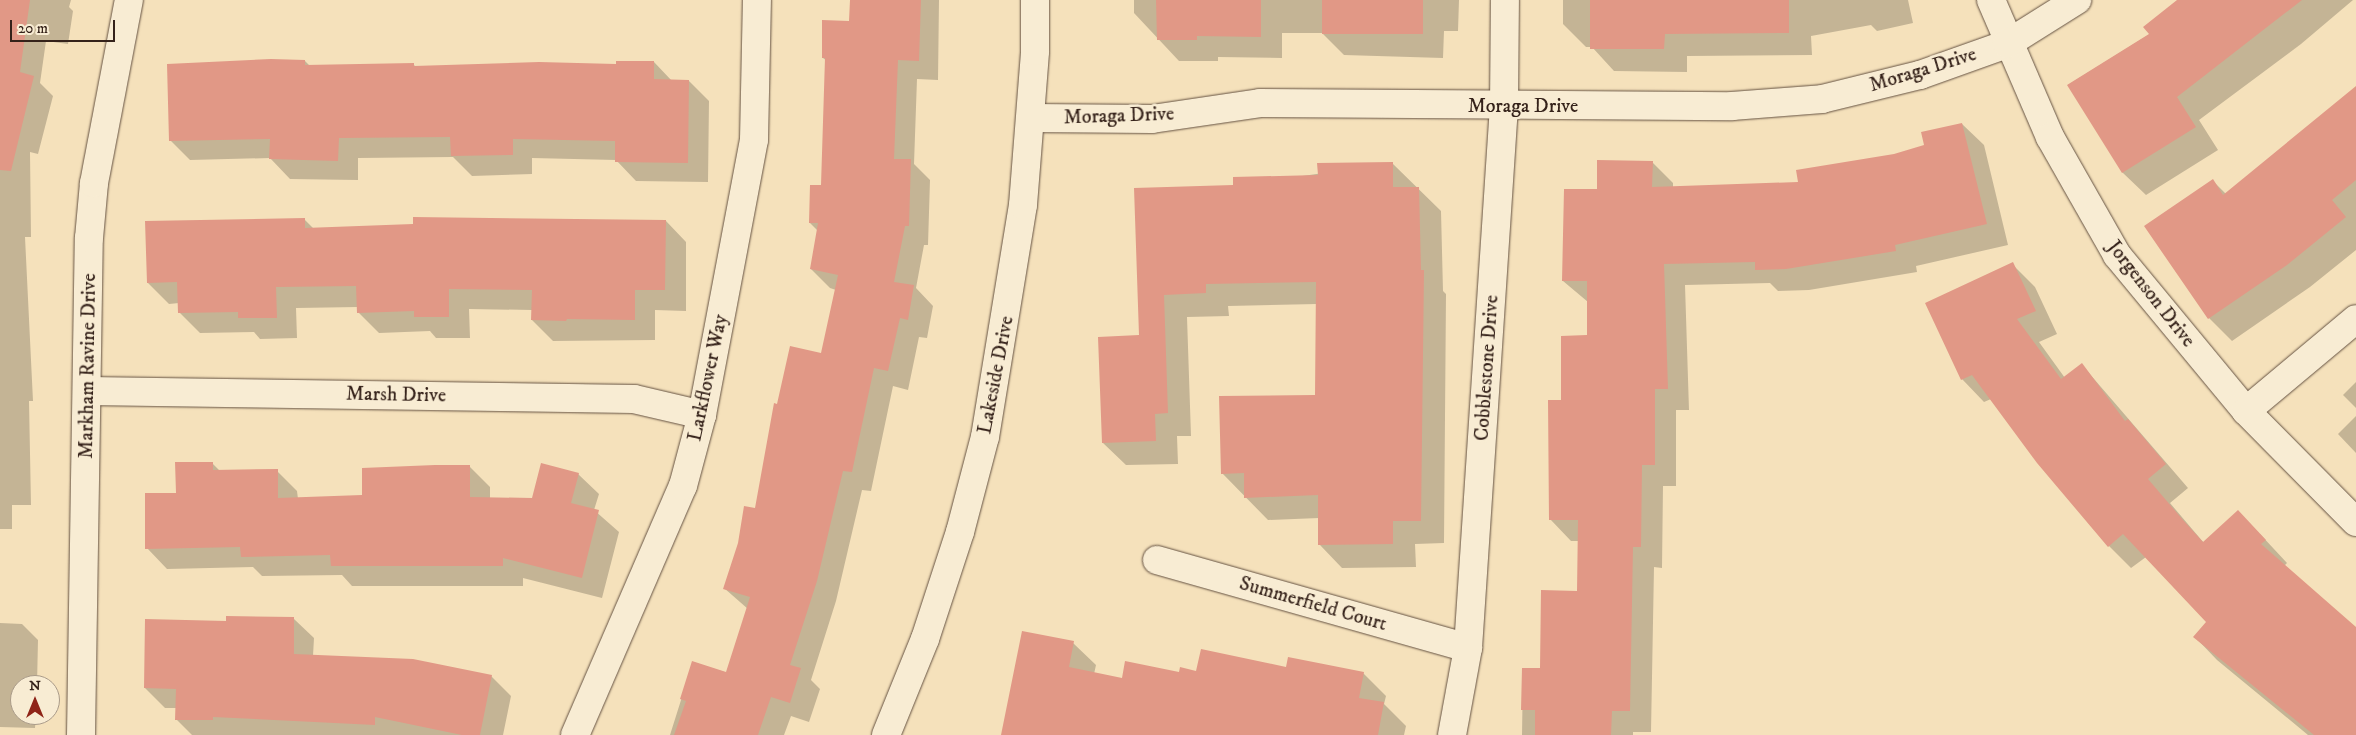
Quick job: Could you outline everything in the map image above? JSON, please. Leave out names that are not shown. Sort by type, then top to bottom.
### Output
[{"type":"street","name":"Markham Ravine Drive","points":[[81,735],[89,238],[94,183],[129,0]]},
{"type":"street","name":"Larkflower Way","points":[[575,735],[683,486],[702,415],[754,140],[757,0]]},
{"type":"street","name":"Lakeside Drive","points":[[886,735],[925,639],[960,532],[985,437],[1010,294],[1031,118],[1035,0]]},
{"type":"street","name":"Cobblestone Drive","points":[[1452,735],[1468,648],[1504,106],[1505,0]]},
{"type":"street","name":"Jorgenson Drive","points":[[1990,0],[2007,44],[2050,137],[2116,255],[2246,411],[2356,522]]},
{"type":"street","name":"Moraga Drive","points":[[1031,118],[1152,119],[1260,103],[1732,106],[1822,98],[1920,75],[2007,44],[2077,0]]},
{"type":"street","points":[[2246,411],[2356,319]]},
{"type":"street","name":"Marsh Drive","points":[[88,391],[634,399],[702,415]]},
{"type":"street","name":"Summerfield Court","points":[[1158,560],[1468,648]]},
{"type":"building","points":[[0,0],[30,0],[20,72],[34,76],[11,171],[0,170]]},
{"type":"building","points":[[850,0],[921,0],[919,61],[898,60],[894,159],[911,159],[909,226],[905,226],[894,282],[914,285],[908,320],[900,318],[888,371],[874,368],[852,472],[843,471],[817,581],[790,665],[801,668],[790,703],[771,697],[758,735],[674,735],[686,701],[680,699],[692,661],[726,672],[750,597],[723,589],[738,543],[744,506],[755,508],[774,403],[777,404],[790,346],[821,353],[838,275],[810,269],[818,223],[809,223],[810,185],[821,185],[825,58],[822,58],[822,20],[849,21]]},
{"type":"building","points":[[1156,0],[1261,0],[1261,37],[1197,36],[1197,40],[1157,40]]},
{"type":"building","points":[[1322,0],[1423,0],[1423,34],[1322,34]]},
{"type":"building","points":[[1590,0],[1789,0],[1789,33],[1665,34],[1664,49],[1590,49]]},
{"type":"building","points":[[2177,0],[2302,0],[2177,97],[2196,127],[2122,173],[2067,85],[2149,34],[2143,27]]},
{"type":"building","points":[[271,59],[305,60],[305,65],[414,63],[414,66],[539,62],[616,64],[616,61],[654,61],[654,79],[689,80],[688,163],[615,162],[615,141],[513,139],[513,155],[451,156],[450,137],[339,138],[338,161],[269,159],[270,139],[169,141],[167,64]]},
{"type":"building","points":[[2356,86],[2356,180],[2332,200],[2346,217],[2287,265],[2208,319],[2144,226],[2213,179],[2223,195]]},
{"type":"building","points":[[1962,123],[1987,224],[1895,245],[1896,251],[1786,269],[1755,270],[1755,262],[1664,264],[1668,389],[1655,389],[1655,465],[1642,465],[1641,547],[1633,547],[1630,711],[1612,711],[1611,735],[1535,735],[1535,710],[1521,710],[1522,668],[1540,668],[1541,590],[1577,591],[1578,520],[1549,520],[1548,400],[1561,400],[1561,336],[1587,335],[1587,281],[1562,281],[1564,189],[1597,189],[1597,160],[1653,161],[1652,187],[1798,182],[1796,170],[1894,154],[1924,145],[1921,132]]},
{"type":"building","points":[[1393,162],[1393,187],[1419,187],[1421,270],[1424,270],[1421,521],[1393,521],[1393,544],[1318,545],[1318,495],[1244,498],[1244,473],[1221,474],[1219,396],[1315,395],[1316,282],[1206,284],[1206,293],[1164,295],[1168,413],[1155,414],[1156,441],[1102,443],[1098,337],[1139,335],[1134,188],[1233,185],[1233,177],[1318,175],[1317,163]]},
{"type":"building","points":[[413,217],[666,220],[665,290],[635,290],[635,320],[567,319],[566,321],[531,320],[532,290],[449,289],[449,317],[414,317],[414,311],[357,313],[356,286],[276,287],[277,318],[238,318],[238,312],[178,313],[177,282],[147,283],[145,221],[305,218],[305,228],[413,224]]},
{"type":"building","points":[[2013,262],[2036,311],[2017,319],[2061,379],[2082,363],[2125,421],[2128,419],[2166,464],[2148,479],[2203,542],[2238,510],[2266,540],[2261,544],[2356,627],[2356,735],[2314,735],[2193,637],[2206,622],[2123,534],[2108,547],[2037,463],[1972,375],[1961,380],[1925,303]]},
{"type":"building","points":[[175,462],[213,462],[213,470],[278,469],[278,498],[362,495],[362,468],[470,465],[470,497],[532,498],[541,463],[579,473],[571,503],[599,510],[582,578],[503,558],[503,566],[331,566],[330,555],[241,557],[240,547],[145,549],[145,493],[176,493]]},
{"type":"building","points":[[226,616],[294,617],[294,654],[413,659],[492,675],[480,735],[462,735],[375,717],[375,725],[213,717],[213,720],[175,720],[176,689],[144,688],[145,619],[226,621]]},
{"type":"building","points":[[1022,631],[1074,641],[1069,667],[1122,678],[1125,661],[1179,672],[1180,667],[1196,671],[1201,649],[1286,667],[1288,657],[1364,672],[1359,698],[1384,702],[1378,735],[1001,735]]}]
